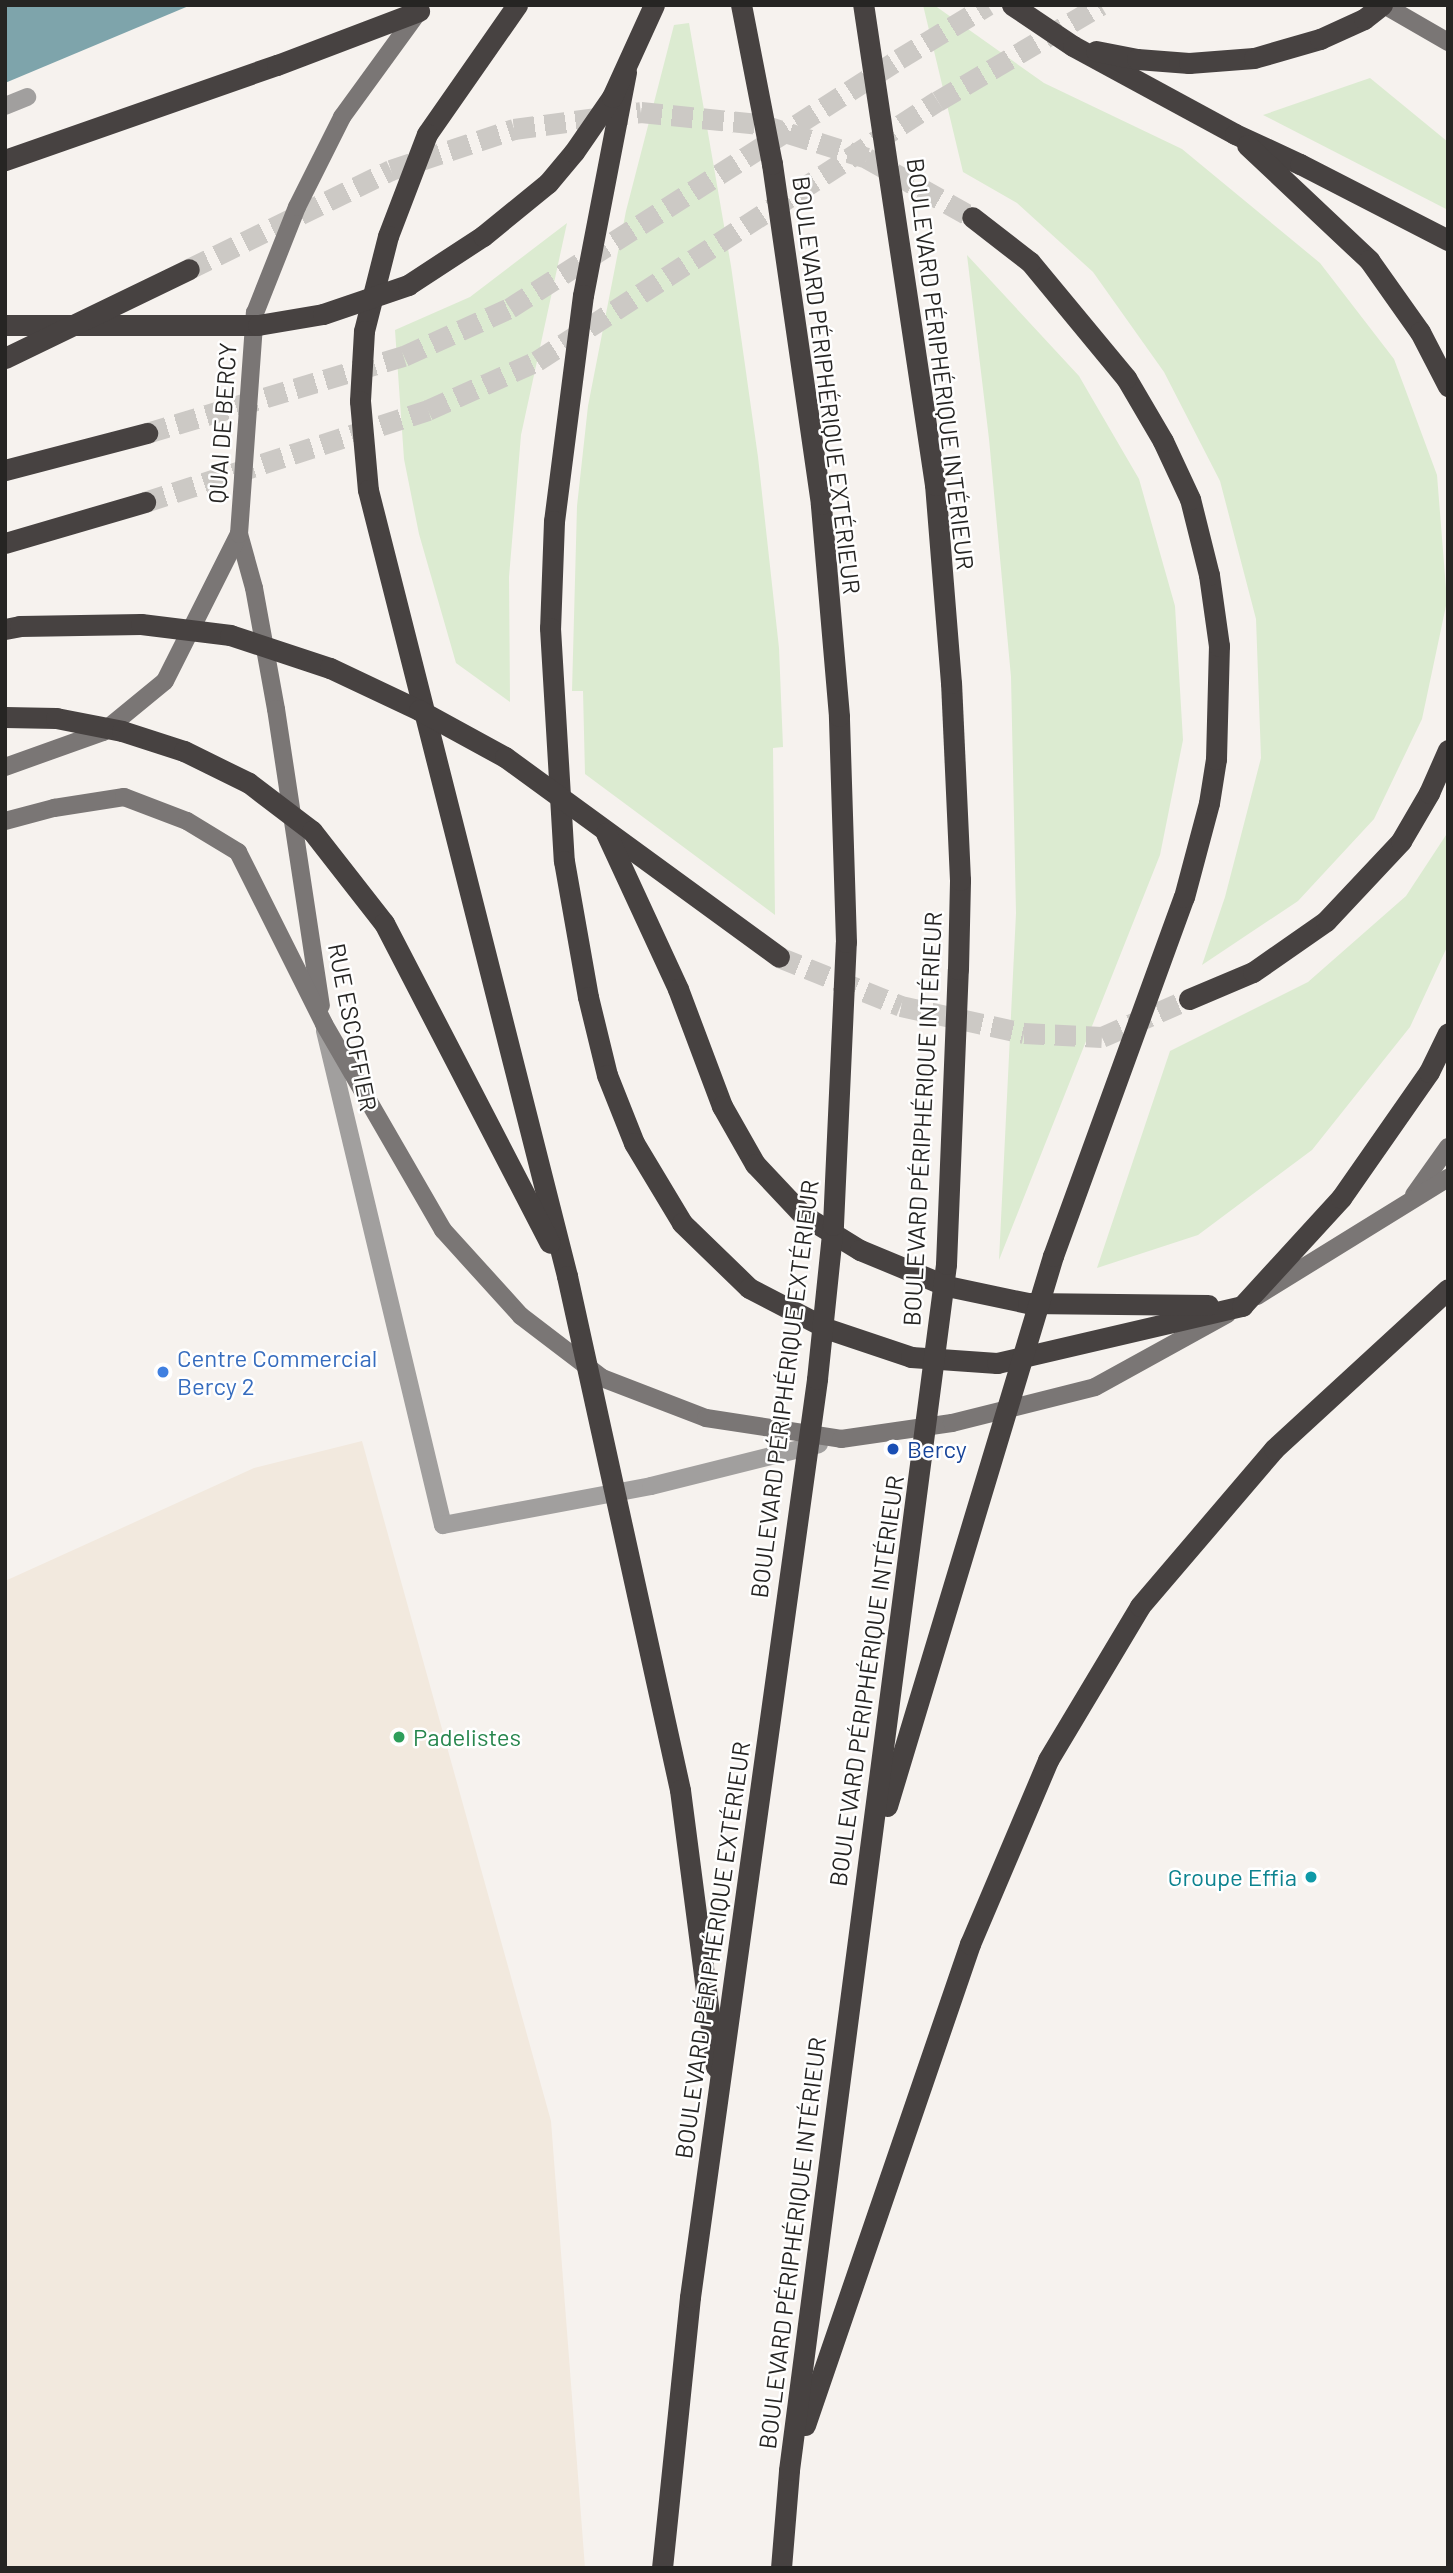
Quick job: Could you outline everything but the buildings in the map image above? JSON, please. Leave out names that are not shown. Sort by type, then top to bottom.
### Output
[{"type":"highway","points":[[517,5],[427,134],[388,236],[363,331],[360,401],[368,490],[567,1276],[680,1790],[719,2094]]},
{"type":"highway","name":"BOULEVARD PÉRIPHÉRIQUE EXTÉRIEUR","points":[[662,2568],[690,2297],[817,1379],[833,1225],[846,942],[839,716],[821,504],[772,164],[741,5]]},
{"type":"highway","name":"BOULEVARD PÉRIPHÉRIQUE INTÉRIEUR","points":[[781,2568],[789,2470],[946,1264],[958,969],[960,880],[951,683],[935,485],[863,5]]},
{"type":"highway","points":[[1012,5],[1073,46],[1235,134],[1300,163],[1448,240]]},
{"type":"highway","points":[[1073,46],[1137,59],[1189,63],[1254,58],[1320,39],[1364,19],[1383,5]]},
{"type":"highway","points":[[5,325],[258,325],[324,314],[408,285],[483,236],[556,172],[612,97],[626,72],[653,7]]},
{"type":"highway","points":[[5,160],[277,65],[419,11]]},
{"type":"highway","points":[[626,72],[583,295],[554,521],[550,628],[565,861],[591,1010],[607,1075],[634,1143],[682,1223],[749,1288],[828,1329],[911,1357],[997,1363],[1242,1306],[1341,1198],[1429,1072],[1448,1033]]},
{"type":"highway","points":[[1235,134],[1369,260],[1420,331],[1448,386]]},
{"type":"highway","points":[[868,1868],[1053,1256],[1184,897],[1209,803],[1216,760],[1219,646],[1209,576],[1190,499],[1163,441],[1126,378],[1030,262],[972,217]]},
{"type":"highway","points":[[5,358],[189,270]]},
{"type":"highway","points":[[5,470],[147,433]]},
{"type":"highway","points":[[5,543],[75,525],[145,502]]},
{"type":"highway","points":[[5,629],[20,626],[141,625],[217,633],[330,668],[419,710],[505,757],[779,957]]},
{"type":"highway","points":[[5,717],[56,718],[122,731],[184,751],[248,783],[312,831],[384,923],[567,1276]]},
{"type":"highway","points":[[1189,999],[1253,972],[1326,921],[1401,841],[1429,793],[1448,750]]},
{"type":"highway","points":[[606,833],[678,989],[722,1105],[755,1164],[803,1214],[860,1250],[947,1286],[1014,1300],[1242,1306]]},
{"type":"highway","points":[[789,2470],[970,1944],[1048,1760],[1140,1606],[1274,1449],[1448,1289]]},
{"type":"main road","points":[[1383,5],[1448,42]]},
{"type":"main road","name":"QUAI DE BERCY","points":[[5,767],[103,732],[166,681],[239,534],[255,313],[297,206],[342,117],[419,11]]},
{"type":"main road","name":"RUE ESCOFFIER","points":[[239,534],[254,588],[276,709],[324,1024]]},
{"type":"main road","points":[[5,821],[54,808],[124,797],[187,821],[238,852],[324,1024],[443,1230],[521,1316],[602,1378],[706,1418],[841,1439],[952,1423],[1095,1387],[1242,1306],[1448,1178]]},
{"type":"main road","points":[[1408,1203],[1448,1147]]},
{"type":"street","points":[[5,106],[27,97]]},
{"type":"street","name":"RUE ESCOFFIER","points":[[324,1024],[443,1525],[651,1486],[841,1439]]},
{"type":"shaded area","points":[[362,1441],[551,2121],[585,2568],[5,2568],[5,1581],[254,1468]]},
{"type":"green space","points":[[923,5],[934,5],[1044,83],[1182,149],[1320,263],[1394,359],[1437,475],[1447,601],[1422,719],[1374,819],[1298,901],[1202,965],[1225,897],[1261,758],[1256,619],[1220,481],[1164,372],[1093,272],[1017,203],[963,172]]},
{"type":"green space","points":[[689,23],[731,266],[758,457],[779,648],[783,747],[773,748],[775,915],[585,774],[583,691],[572,691],[577,506],[588,406],[626,211],[674,25]]},
{"type":"green space","points":[[1370,78],[1448,142],[1448,210],[1263,115]]},
{"type":"green space","points":[[567,223],[521,435],[509,577],[510,702],[456,663],[419,534],[404,459],[395,330],[470,297]]},
{"type":"green space","points":[[967,255],[1079,376],[1139,479],[1175,606],[1183,740],[1160,855],[999,1260],[1016,913],[1011,677],[989,439]]},
{"type":"green space","points":[[1448,832],[1448,945],[1410,1027],[1312,1150],[1198,1235],[1097,1268],[1170,1051],[1308,982],[1406,896]]},
{"type":"water","points":[[5,5],[191,5],[5,83]]},
{"type":"tunnel","points":[[147,433],[404,356],[510,308],[988,5]]},
{"type":"tunnel","points":[[145,502],[428,410],[537,361],[938,101],[1101,5]]},
{"type":"tunnel","points":[[189,269],[391,170],[514,129],[641,112],[760,124],[867,158],[972,217]]},
{"type":"tunnel","points":[[779,957],[901,1006],[1024,1033],[1102,1037],[1189,999]]},
{"type":"place","name":"Centre Commercial Bercy 2","points":[[163,1372]]},
{"type":"place","name":"Bercy","points":[[893,1449]]},
{"type":"place","name":"Padelistes","points":[[399,1737]]},
{"type":"place","name":"Groupe Effia","points":[[1311,1877]]}]
